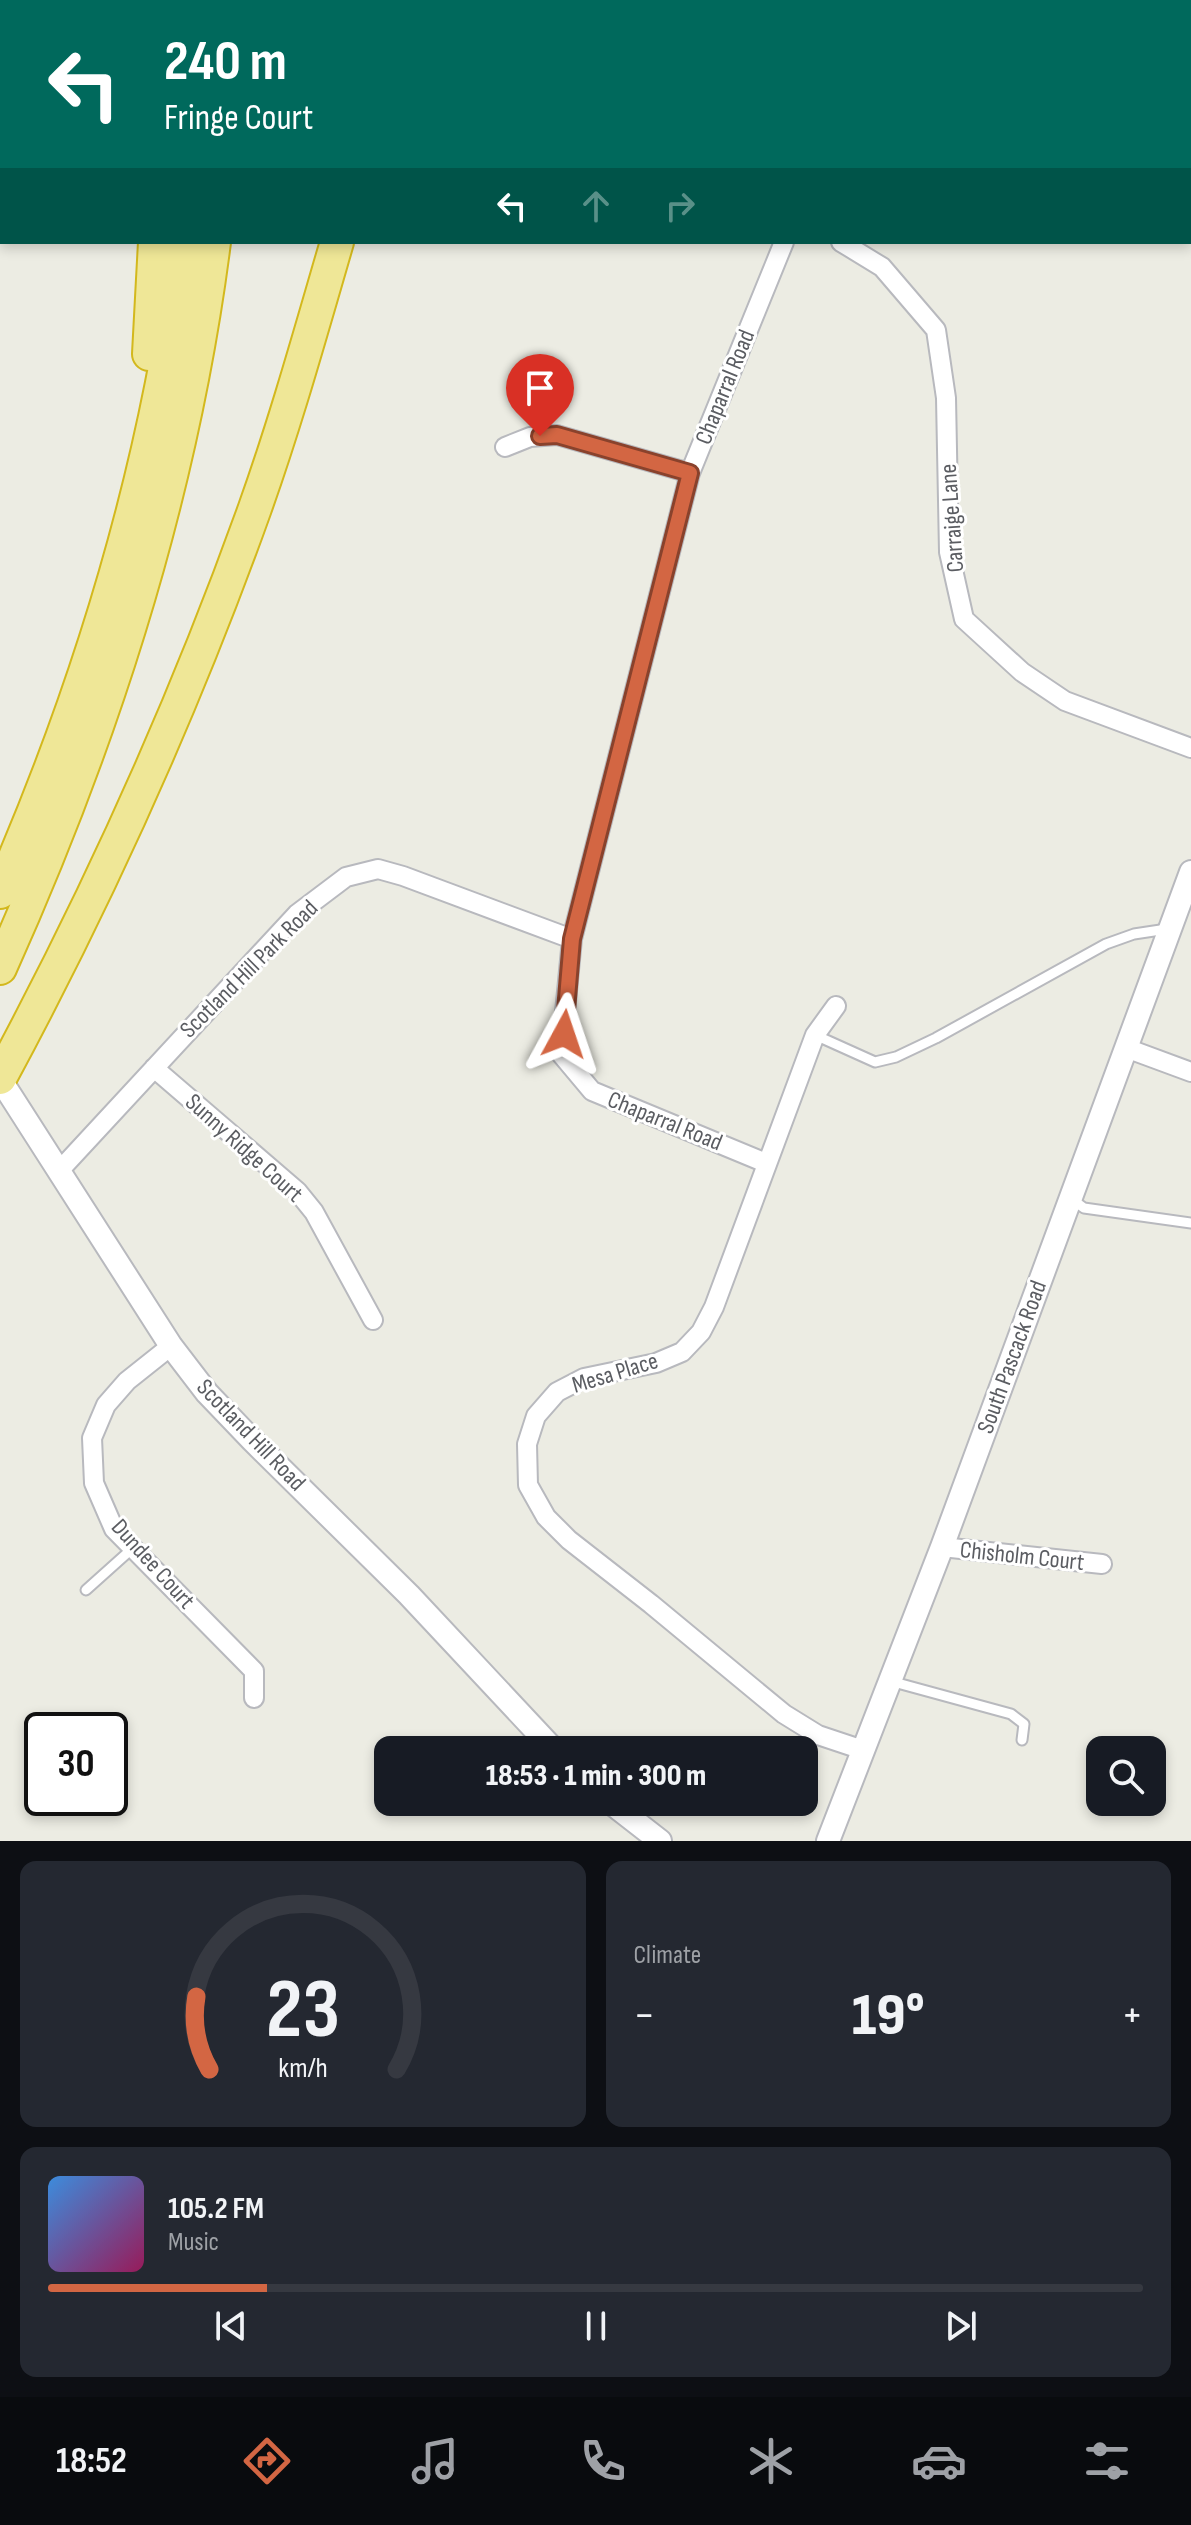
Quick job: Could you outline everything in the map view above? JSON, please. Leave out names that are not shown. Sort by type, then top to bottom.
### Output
[{"type":"highway","points":[[87,671],[143,395],[151,328],[155,244]]},
{"type":"highway","points":[[0,892],[46,782],[87,671],[121,559],[150,446],[185,244]]},
{"type":"highway","points":[[0,968],[93,737],[143,583],[187,408],[214,244]]},
{"type":"highway","points":[[0,1078],[70,943],[121,835],[203,644],[275,450],[336,244]]},
{"type":"street","name":"Chaparral Road","points":[[766,1163],[592,1091],[561,1054],[572,939],[690,473],[783,244]]},
{"type":"street","name":"Carraige Lane","points":[[844,244],[882,267],[936,330],[946,398],[949,552],[964,619],[1022,672],[1065,701],[1191,748]]},
{"type":"street","points":[[505,447],[530,437],[557,435],[690,473]]},
{"type":"street","name":"Scotland Hill Park Road","points":[[59,1171],[297,914],[346,877],[378,869],[572,939]]},
{"type":"street","name":"South Pascack Road","points":[[828,1841],[942,1547],[1191,872]]},
{"type":"street","name":"Mesa Place","points":[[836,1006],[815,1035],[714,1307],[701,1332],[682,1352],[656,1363],[584,1378],[557,1392],[536,1416],[527,1444],[528,1485],[546,1517],[569,1540],[784,1714],[818,1735],[863,1750]]},
{"type":"street","points":[[1126,1048],[1191,1072]]},
{"type":"street","name":"Sunny Ridge Court","points":[[154,1068],[297,1191],[314,1212],[373,1320]]},
{"type":"street","name":"Scotland Hill Road","points":[[0,1078],[171,1346],[207,1393],[409,1595],[541,1736]]},
{"type":"street","name":"Dundee Court","points":[[171,1346],[127,1381],[106,1405],[92,1438],[94,1483],[114,1529],[254,1671],[254,1698]]},
{"type":"street","name":"Chisholm Court","points":[[942,1547],[1102,1564]]},
{"type":"street","points":[[628,1816],[660,1841]]},
{"type":"lane","points":[[815,1035],[875,1062],[896,1057],[1106,944],[1134,934],[1170,928]]},
{"type":"lane","points":[[1070,1198],[1084,1208],[1191,1223]]},
{"type":"lane","points":[[86,1590],[134,1547]]},
{"type":"lane","points":[[890,1681],[1011,1714],[1023,1720],[1022,1740]]},
{"type":"route","points":[[540,436],[557,435],[690,473],[572,939],[564,1034]]}]
